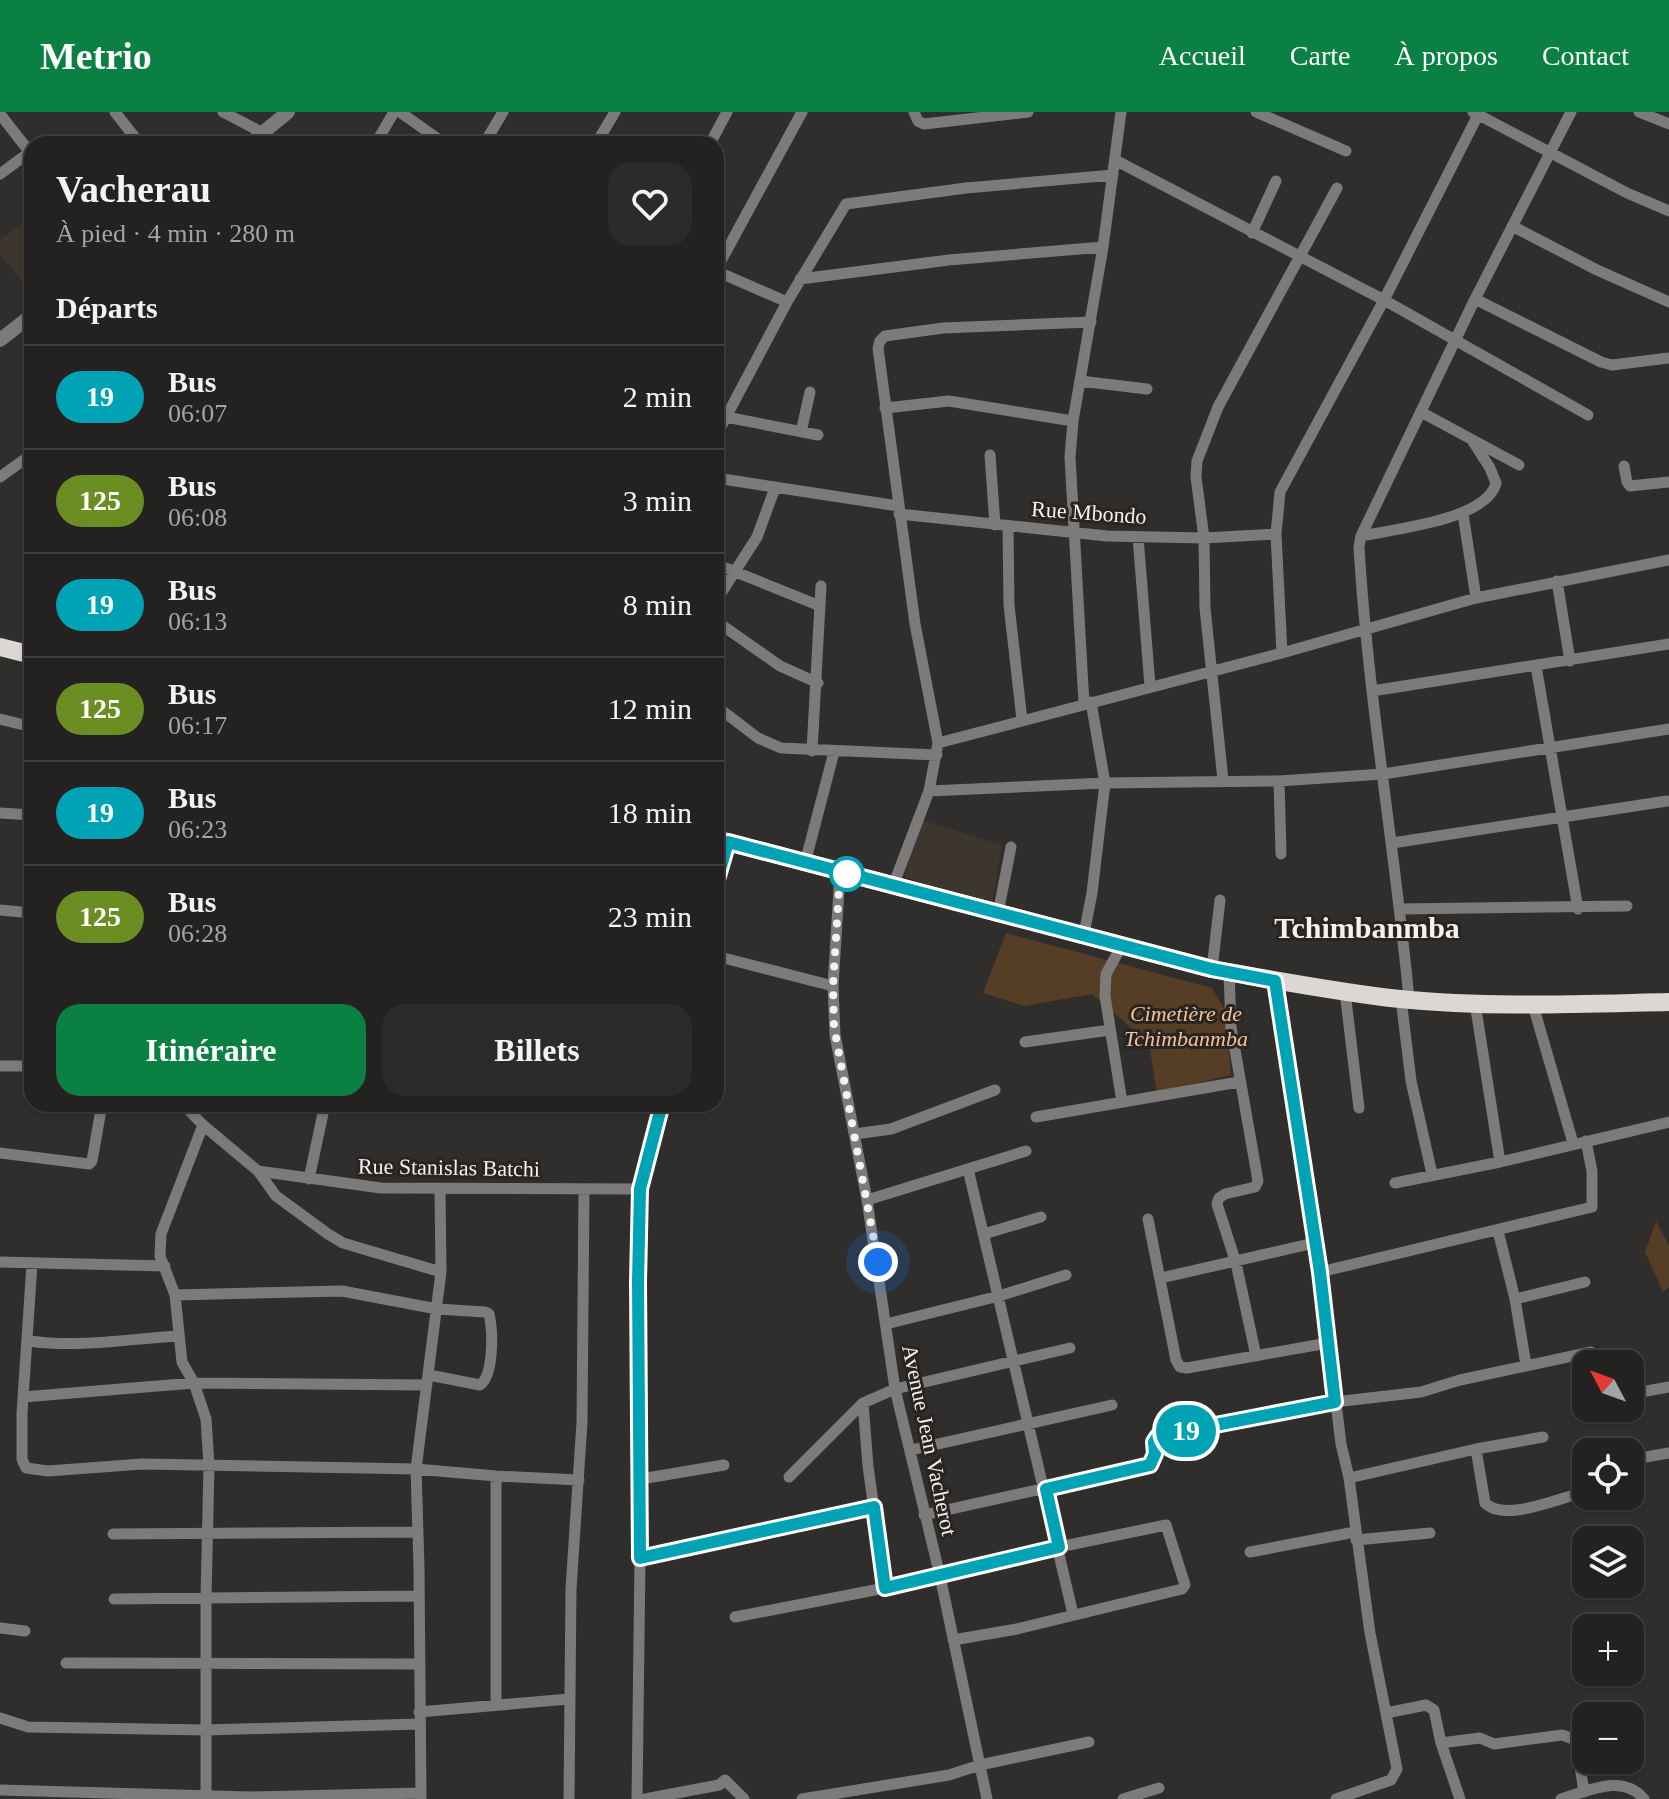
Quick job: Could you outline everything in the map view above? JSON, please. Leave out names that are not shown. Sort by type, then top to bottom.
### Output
[{"type":"highway","points":[[0,647],[24,653]]},
{"type":"highway","points":[[724,841],[1220,971],[1275,981],[1405,999],[1475,1003],[1669,1002]]},
{"type":"street","points":[[115,112],[134,136]]},
{"type":"street","points":[[223,112],[263,133]]},
{"type":"street","points":[[259,136],[288,112]]},
{"type":"street","points":[[380,136],[394,112]]},
{"type":"street","points":[[400,112],[434,136]]},
{"type":"street","points":[[489,136],[503,112]]},
{"type":"street","points":[[601,136],[615,112]]},
{"type":"street","points":[[714,136],[727,112]]},
{"type":"street","points":[[724,255],[802,112]]},
{"type":"street","points":[[914,112],[918,121],[924,124],[1028,112]]},
{"type":"street","points":[[1084,934],[1105,783],[1088,703],[1073,534],[1070,457],[1121,112]]},
{"type":"street","points":[[1256,112],[1346,151]]},
{"type":"street","points":[[1432,1174],[1411,1081],[1401,909],[1364,630],[1359,547],[1361,536],[1455,339],[1571,112]]},
{"type":"street","points":[[1639,112],[1669,124]]},
{"type":"street","points":[[0,114],[24,145]]},
{"type":"street","points":[[1282,653],[1276,534],[1280,492],[1384,300],[1475,114],[1627,193],[1669,211]]},
{"type":"street","points":[[0,174],[24,159]]},
{"type":"street","points":[[1115,160],[1384,300],[1588,415]]},
{"type":"street","points":[[724,421],[800,279],[841,209],[852,202],[1113,175]]},
{"type":"street","points":[[1252,233],[1276,181]]},
{"type":"street","points":[[1223,780],[1205,608],[1204,538],[1196,477],[1197,461],[1218,407],[1337,188]]},
{"type":"street","points":[[1512,226],[1597,270],[1669,302]]},
{"type":"street","points":[[800,279],[949,260],[1103,247]]},
{"type":"street","points":[[724,274],[787,302]]},
{"type":"street","points":[[1475,299],[1601,362],[1612,365],[1669,358]]},
{"type":"street","points":[[1,338],[24,321]]},
{"type":"street","points":[[893,886],[929,791],[938,749],[898,510],[878,348],[880,341],[885,336],[943,328],[1091,322]]},
{"type":"street","points":[[1080,381],[1147,389]]},
{"type":"street","points":[[801,432],[810,392]]},
{"type":"street","points":[[885,408],[949,401],[1073,421]]},
{"type":"street","points":[[1421,412],[1519,465]]},
{"type":"street","points":[[726,417],[818,435]]},
{"type":"street","points":[[1361,536],[1463,514],[1489,497],[1496,483],[1472,440]]},
{"type":"street","points":[[990,455],[995,525]]},
{"type":"street","points":[[0,477],[24,460]]},
{"type":"street","points":[[1624,466],[1630,486],[1669,482]]},
{"type":"street","name":"Rue Mbondo","points":[[724,479],[898,510],[1073,534],[1204,538],[1276,534]]},
{"type":"street","points":[[724,589],[757,537],[775,488]]},
{"type":"street","points":[[1463,514],[1476,598]]},
{"type":"street","points":[[1008,526],[1009,605],[1022,720]]},
{"type":"street","points":[[1138,537],[1150,686]]},
{"type":"street","points":[[724,712],[768,744],[781,748],[834,752],[938,749],[1022,720],[1282,653],[1476,598],[1669,560]]},
{"type":"street","points":[[724,567],[820,606]]},
{"type":"street","points":[[1557,581],[1570,661]]},
{"type":"street","points":[[812,751],[821,586]]},
{"type":"street","points":[[724,627],[780,666],[818,683]]},
{"type":"street","points":[[1372,691],[1669,644]]},
{"type":"street","points":[[1536,666],[1578,909]]},
{"type":"street","points":[[0,719],[24,725]]},
{"type":"street","points":[[929,791],[1105,783],[1279,781],[1383,774],[1669,729]]},
{"type":"street","points":[[805,863],[834,752]]},
{"type":"street","points":[[1279,781],[1281,854]]},
{"type":"street","points":[[1392,843],[1667,801]]},
{"type":"street","points":[[0,813],[24,814]]},
{"type":"street","points":[[998,913],[1011,847]]},
{"type":"street","points":[[724,958],[833,986],[840,873]]},
{"type":"street","points":[[1220,900],[1220,971],[1258,1181],[1255,1187],[1225,1194],[1217,1204],[1236,1263],[1256,1356]]},
{"type":"street","points":[[1401,909],[1627,906]]},
{"type":"street","points":[[0,910],[24,912]]},
{"type":"street","points":[[1122,945],[1106,974],[1105,996],[1122,1102]]},
{"type":"street","points":[[1275,981],[1320,1272],[1335,1402],[1349,1478],[1375,1668],[1397,1769],[1391,1780],[1336,1799]]},
{"type":"street","name":"Avenue Jean Vacherot","points":[[833,986],[834,1027],[867,1200],[895,1389],[940,1576],[987,1799]]},
{"type":"street","points":[[1345,992],[1359,1108]]},
{"type":"street","points":[[1475,1003],[1500,1162]]},
{"type":"street","points":[[1533,1005],[1573,1143]]},
{"type":"street","points":[[1025,1042],[1110,1030]]},
{"type":"street","points":[[0,1066],[24,1066]]},
{"type":"street","points":[[1036,1117],[1239,1082]]},
{"type":"street","points":[[855,1134],[891,1129],[995,1090]]},
{"type":"street","points":[[0,1153],[89,1164],[101,1112]]},
{"type":"street","points":[[191,1112],[258,1171],[276,1196],[334,1238],[441,1272]]},
{"type":"street","points":[[309,1179],[323,1112]]},
{"type":"street","points":[[637,1799],[641,1479],[640,1189],[660,1112]]},
{"type":"street","points":[[1395,1183],[1669,1122]]},
{"type":"street","points":[[203,1125],[161,1234],[160,1256],[175,1295],[182,1362],[194,1383],[206,1419],[209,1466],[206,1797]]},
{"type":"street","points":[[1320,1272],[1592,1207],[1592,1171],[1586,1141]]},
{"type":"street","points":[[867,1200],[1026,1151]]},
{"type":"street","points":[[968,1169],[1046,1489],[1073,1614]]},
{"type":"street","name":"Rue Stanislas Batchi","points":[[258,1171],[372,1187],[640,1189]]},
{"type":"street","points":[[0,1790],[206,1797],[313,1794],[421,1796],[416,1469],[441,1272],[440,1189]]},
{"type":"street","points":[[569,1799],[571,1589],[579,1480],[584,1190]]},
{"type":"street","points":[[984,1234],[1041,1217]]},
{"type":"street","points":[[1148,1219],[1176,1360],[1180,1367],[1328,1343]]},
{"type":"street","points":[[1498,1231],[1515,1299],[1526,1365]]},
{"type":"street","points":[[1161,1278],[1314,1243]]},
{"type":"street","points":[[0,1262],[165,1266]]},
{"type":"street","points":[[32,1264],[23,1397],[22,1459],[26,1468],[48,1471],[142,1464],[416,1469],[579,1480]]},
{"type":"street","points":[[886,1324],[999,1296],[1066,1275]]},
{"type":"street","points":[[1515,1299],[1585,1282]]},
{"type":"street","points":[[23,1397],[194,1383],[428,1380],[480,1385],[488,1377],[491,1348],[489,1314],[485,1312],[437,1309],[342,1291],[175,1295]]},
{"type":"street","points":[[29,1341],[89,1345],[140,1337],[178,1336]]},
{"type":"street","points":[[789,1477],[863,1403],[895,1389],[1070,1348]]},
{"type":"street","points":[[924,1515],[1150,1465],[1158,1436],[1335,1402],[1421,1392],[1572,1356]]},
{"type":"street","points":[[1644,1391],[1669,1387]]},
{"type":"street","points":[[863,1403],[885,1588]]},
{"type":"street","points":[[911,1450],[1112,1405]]},
{"type":"street","points":[[1349,1478],[1543,1437]]},
{"type":"street","points":[[1476,1449],[1485,1503],[1491,1508],[1511,1512],[1572,1496]]},
{"type":"street","points":[[1644,1457],[1669,1453]]},
{"type":"street","points":[[641,1479],[724,1465]]},
{"type":"street","points":[[496,1476],[496,1704]]},
{"type":"street","points":[[640,1558],[874,1507]]},
{"type":"street","points":[[735,1617],[885,1588],[1166,1525],[1185,1585],[1180,1590],[1017,1629],[953,1640]]},
{"type":"street","points":[[113,1534],[418,1532]]},
{"type":"street","points":[[1250,1552],[1355,1536],[1430,1533]]},
{"type":"street","points":[[114,1599],[419,1596]]},
{"type":"street","points":[[0,1628],[25,1631]]},
{"type":"street","points":[[66,1663],[419,1664]]},
{"type":"street","points":[[0,1718],[28,1727],[206,1730],[419,1718],[496,1704],[569,1699]]},
{"type":"street","points":[[1386,1713],[1430,1706],[1434,1710],[1441,1743],[1460,1799]]},
{"type":"street","points":[[1441,1743],[1480,1738],[1494,1744],[1562,1735],[1576,1740],[1584,1792]]},
{"type":"street","points":[[807,1799],[949,1775],[980,1765],[1089,1742]]},
{"type":"street","points":[[645,1799],[719,1785],[725,1780],[744,1799]]},
{"type":"street","points":[[1561,1799],[1620,1783],[1631,1786],[1644,1799]]},
{"type":"street","points":[[1123,1799],[1159,1788]]},
{"type":"shaded area","points":[[20,225],[24,230],[24,284],[0,254],[0,240]]},
{"type":"shaded area","points":[[921,820],[1002,845],[992,905],[904,877]]},
{"type":"green space","name":"Cimetière de Tchimbanmba","points":[[1006,933],[1212,988],[1225,1010],[1231,1075],[1157,1093],[1149,1043],[1092,994],[1024,1006],[983,993]]},
{"type":"green space","points":[[1656,1221],[1669,1246],[1669,1287],[1663,1292],[1645,1252]]},
{"type":"bus line","name":"19","points":[[660,1112],[640,1189],[640,1558],[874,1507],[885,1588],[940,1576],[1059,1547],[1046,1489],[1150,1465],[1158,1436],[1335,1402],[1320,1272],[1275,981],[1212,969],[728,842],[724,856]]},
{"type":"district","name":"Tchimbanmba","points":[[1367,928]]},
{"type":"route","points":[[847,874],[840,873],[833,986],[834,1027],[878,1262]]}]
